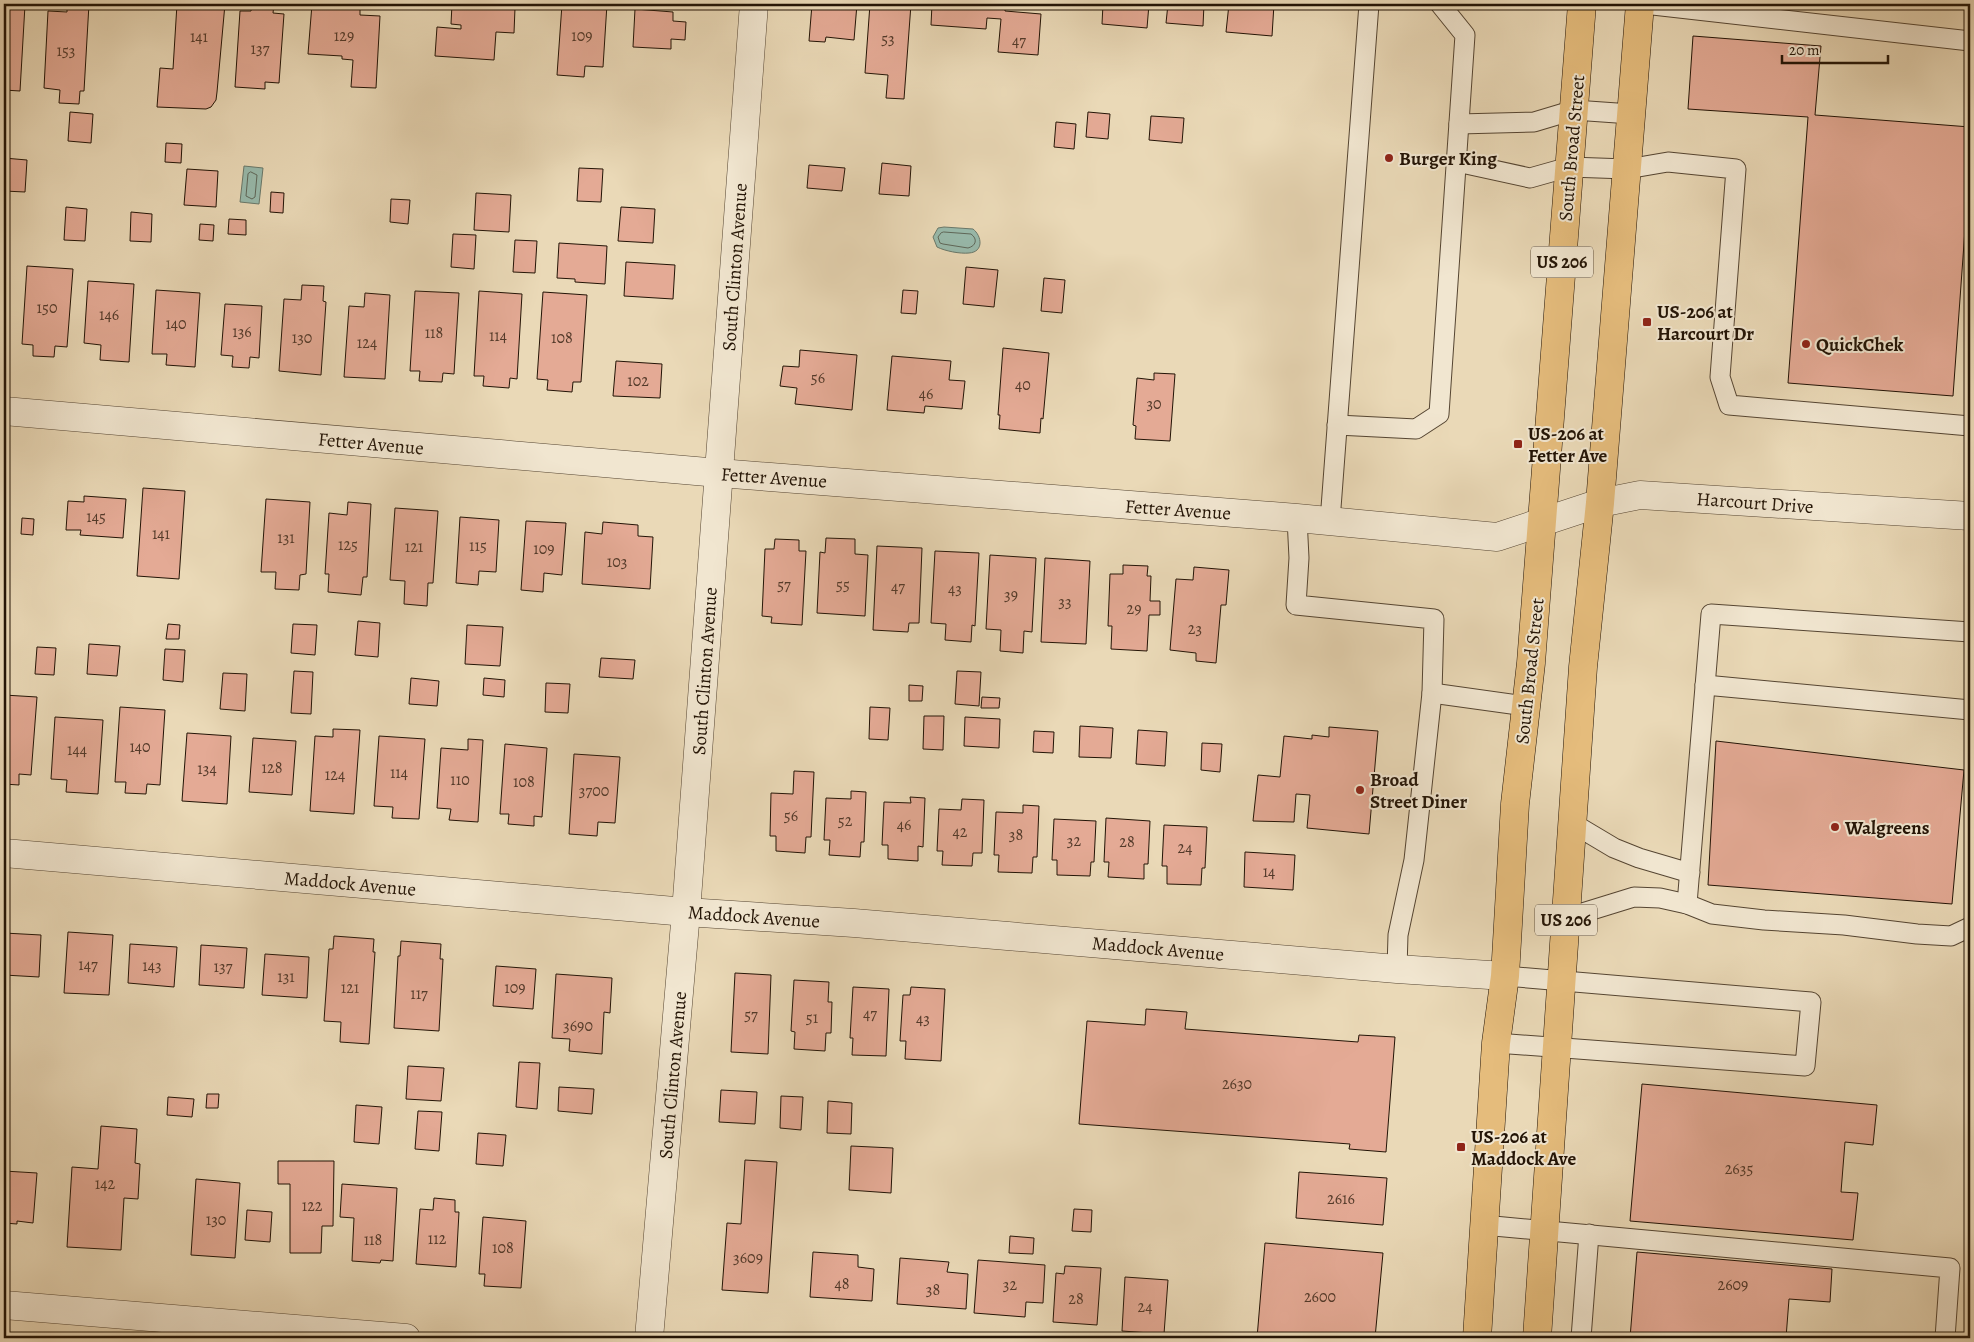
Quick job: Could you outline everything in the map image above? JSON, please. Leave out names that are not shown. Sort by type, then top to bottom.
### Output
[{"type":"main road","name":"South Broad Street","points":[[1477,1338],[1496,1043],[1504,976],[1515,804],[1543,520],[1582,4]]},
{"type":"main road","name":"US 206","points":[[1538,1338],[1582,667],[1600,503],[1640,4]]},
{"type":"street","name":"South Clinton Avenue","points":[[649,1338],[686,912],[754,4]]},
{"type":"street","name":"Fetter Avenue","points":[[4,411],[719,473],[1297,518],[1497,537],[1543,520]]},
{"type":"street","name":"Harcourt Drive","points":[[1543,520],[1600,503],[1640,494],[1970,516]]},
{"type":"street","name":"Maddock Avenue","points":[[4,854],[686,912],[854,923],[1397,969],[1504,976]]},
{"type":"street","points":[[4,1305],[406,1338]]},
{"type":"lane","points":[[1330,521],[1365,35],[1369,4]]},
{"type":"lane","points":[[1644,4],[1970,41]]},
{"type":"lane","points":[[1337,425],[1416,429],[1439,414],[1465,35],[1445,10]]},
{"type":"lane","points":[[1459,124],[1534,122],[1574,110],[1631,114]]},
{"type":"lane","points":[[1456,162],[1530,178],[1569,167],[1627,169],[1668,162],[1736,169],[1720,378],[1729,405],[1970,426]]},
{"type":"lane","points":[[1297,518],[1296,605],[1434,619],[1432,692],[1414,860],[1398,935],[1397,969]]},
{"type":"lane","points":[[1687,904],[1711,614],[1970,632]]},
{"type":"lane","points":[[1705,685],[1970,710]]},
{"type":"lane","points":[[1432,692],[1526,706]]},
{"type":"lane","points":[[1572,823],[1614,848],[1638,858],[1690,873]]},
{"type":"lane","points":[[1566,918],[1634,897],[1660,898],[1687,904],[1712,914],[1916,934],[1952,936],[1970,927]]},
{"type":"lane","points":[[1496,1043],[1806,1066],[1811,1002],[1504,976]]},
{"type":"lane","points":[[1483,1225],[1950,1268],[1945,1338]]},
{"type":"lane","points":[[1581,1338],[1589,1234]]},
{"type":"water","points":[[244,166],[263,168],[259,204],[240,202]]},
{"type":"water","points":[[938,228],[973,229],[980,239],[979,247],[974,252],[965,253],[953,252],[937,247],[933,237]]},
{"type":"building","points":[[4,4],[25,5],[20,91],[4,90]]},
{"type":"building","points":[[67,4],[89,4],[84,91],[80,91],[79,104],[59,103],[60,90],[44,88],[48,11],[67,12]]},
{"type":"building","points":[[177,4],[225,4],[216,100],[211,107],[206,109],[157,107],[160,68],[173,69]]},
{"type":"building","points":[[252,4],[274,4],[273,13],[284,14],[279,83],[265,82],[265,89],[235,87],[240,11],[251,11]]},
{"type":"building","points":[[312,4],[346,4],[345,8],[360,9],[360,15],[380,16],[376,88],[351,87],[353,60],[342,59],[342,56],[308,54]]},
{"type":"building","points":[[452,4],[498,4],[498,8],[515,8],[514,33],[496,32],[494,60],[435,56],[437,27],[461,29],[461,25],[451,24]]},
{"type":"building","points":[[562,4],[607,4],[603,67],[585,66],[584,77],[557,75]]},
{"type":"building","points":[[812,4],[857,4],[854,40],[826,37],[825,42],[809,41]]},
{"type":"building","points":[[870,4],[911,4],[904,99],[886,98],[888,75],[865,73]]},
{"type":"building","points":[[932,4],[1005,4],[1005,11],[1041,14],[1038,55],[998,52],[1001,19],[987,18],[986,29],[931,25]]},
{"type":"building","points":[[1103,4],[1149,4],[1147,28],[1102,24]]},
{"type":"building","points":[[1168,4],[1204,4],[1203,26],[1166,23]]},
{"type":"building","points":[[1229,4],[1274,4],[1272,36],[1226,32]]},
{"type":"building","points":[[635,9],[673,12],[673,21],[686,22],[685,40],[671,39],[671,49],[633,47]]},
{"type":"building","points":[[1693,36],[1821,46],[1815,115],[1970,127],[1970,160],[1953,396],[1788,383],[1808,117],[1688,109]]},
{"type":"building","points":[[70,112],[93,114],[91,143],[68,141]]},
{"type":"building","points":[[1088,112],[1110,114],[1108,139],[1086,137]]},
{"type":"building","points":[[1151,116],[1184,118],[1182,143],[1149,140]]},
{"type":"building","points":[[1056,122],[1076,124],[1074,149],[1054,147]]},
{"type":"building","points":[[166,143],[182,144],[181,163],[165,162]]},
{"type":"building","points":[[4,158],[27,160],[25,192],[4,191]]},
{"type":"building","points":[[882,163],[911,166],[909,196],[879,194]]},
{"type":"building","points":[[809,165],[845,168],[842,191],[807,188]]},
{"type":"building","points":[[579,168],[603,169],[601,202],[577,201]]},
{"type":"building","points":[[187,169],[218,171],[216,207],[184,205]]},
{"type":"building","points":[[271,192],[284,193],[283,213],[270,212]]},
{"type":"building","points":[[476,193],[511,195],[509,232],[474,230]]},
{"type":"building","points":[[391,199],[410,200],[408,224],[390,222]]},
{"type":"building","points":[[66,207],[87,209],[85,241],[64,240]]},
{"type":"building","points":[[621,207],[655,209],[653,243],[618,241]]},
{"type":"building","points":[[131,212],[152,214],[151,242],[130,241]]},
{"type":"building","points":[[229,219],[246,220],[246,235],[228,234]]},
{"type":"building","points":[[200,224],[214,225],[213,241],[199,240]]},
{"type":"building","points":[[453,234],[476,235],[474,269],[451,267]]},
{"type":"building","points":[[515,240],[537,241],[535,273],[513,272]]},
{"type":"building","points":[[559,243],[607,246],[605,284],[575,282],[575,279],[557,278]]},
{"type":"building","points":[[626,262],[675,265],[673,299],[624,296]]},
{"type":"building","points":[[27,266],[73,269],[67,347],[55,346],[54,357],[33,356],[33,345],[22,344]]},
{"type":"building","points":[[966,267],[998,270],[994,307],[963,304]]},
{"type":"building","points":[[4,272],[6,272],[4,315]]},
{"type":"building","points":[[1044,278],[1065,280],[1062,313],[1041,311]]},
{"type":"building","points":[[88,281],[134,284],[129,362],[100,360],[101,345],[84,343]]},
{"type":"building","points":[[302,285],[324,286],[323,301],[326,302],[321,375],[279,371],[284,299],[301,300]]},
{"type":"building","points":[[156,290],[200,293],[195,367],[166,365],[167,354],[152,354]]},
{"type":"building","points":[[903,290],[918,291],[916,314],[901,313]]},
{"type":"building","points":[[415,291],[459,293],[454,374],[443,373],[442,382],[419,381],[420,371],[410,371]]},
{"type":"building","points":[[479,291],[522,294],[517,379],[510,378],[509,388],[483,386],[484,376],[474,376]]},
{"type":"building","points":[[543,292],[587,295],[581,382],[573,382],[572,392],[547,390],[548,380],[537,379]]},
{"type":"building","points":[[365,293],[390,295],[385,379],[344,377],[349,306],[364,307]]},
{"type":"building","points":[[225,304],[262,306],[259,358],[250,357],[249,368],[232,367],[233,356],[221,355]]},
{"type":"building","points":[[1003,348],[1049,353],[1040,433],[999,429],[1000,415],[998,415]]},
{"type":"building","points":[[800,350],[857,355],[852,410],[795,404],[797,388],[780,386],[783,366],[799,367]]},
{"type":"building","points":[[892,356],[951,361],[949,380],[965,381],[962,409],[925,406],[924,413],[887,410]]},
{"type":"building","points":[[616,361],[662,364],[660,398],[613,396]]},
{"type":"building","points":[[1154,373],[1175,374],[1170,441],[1135,439],[1136,426],[1133,425],[1137,378],[1154,380]]},
{"type":"building","points":[[143,488],[185,491],[179,579],[137,576]]},
{"type":"building","points":[[84,496],[126,499],[123,538],[80,535],[81,530],[66,530],[68,501],[84,502]]},
{"type":"building","points":[[266,499],[310,502],[306,574],[300,575],[299,590],[275,589],[276,572],[261,572]]},
{"type":"building","points":[[348,502],[371,504],[367,577],[363,577],[361,595],[328,592],[329,574],[325,574],[329,513],[347,515]]},
{"type":"building","points":[[395,508],[438,511],[433,583],[428,583],[427,606],[404,604],[405,581],[390,580]]},
{"type":"building","points":[[460,517],[499,520],[496,572],[479,571],[478,585],[456,583]]},
{"type":"building","points":[[22,518],[34,519],[33,535],[21,534]]},
{"type":"building","points":[[526,521],[566,523],[562,575],[544,573],[543,592],[521,590]]},
{"type":"building","points":[[603,522],[638,525],[638,536],[653,537],[650,589],[582,584],[585,532],[602,534]]},
{"type":"building","points":[[826,538],[855,539],[855,554],[868,555],[865,616],[817,613],[820,552],[825,553]]},
{"type":"building","points":[[775,539],[799,540],[799,551],[806,551],[802,625],[771,623],[772,617],[762,616],[765,549],[774,549]]},
{"type":"building","points":[[877,546],[922,548],[919,623],[909,623],[908,632],[873,630]]},
{"type":"building","points":[[935,551],[979,553],[975,626],[972,625],[971,642],[945,640],[946,624],[931,623]]},
{"type":"building","points":[[990,555],[1036,558],[1032,632],[1024,631],[1023,653],[1000,651],[1001,630],[986,629]]},
{"type":"building","points":[[1045,558],[1090,561],[1086,644],[1041,642]]},
{"type":"building","points":[[1123,565],[1148,566],[1147,576],[1151,576],[1150,601],[1160,601],[1160,615],[1149,615],[1147,651],[1111,649],[1112,626],[1108,626],[1110,574],[1123,574]]},
{"type":"building","points":[[1194,567],[1229,570],[1226,605],[1221,605],[1216,663],[1196,661],[1196,653],[1170,650],[1176,579],[1193,580]]},
{"type":"building","points":[[358,621],[380,623],[378,657],[355,655]]},
{"type":"building","points":[[168,624],[180,625],[179,639],[166,639]]},
{"type":"building","points":[[293,624],[317,625],[315,655],[291,653]]},
{"type":"building","points":[[467,625],[503,627],[500,666],[465,664]]},
{"type":"building","points":[[89,644],[120,646],[117,676],[87,674]]},
{"type":"building","points":[[37,647],[56,648],[54,675],[35,674]]},
{"type":"building","points":[[165,649],[185,650],[183,682],[163,680]]},
{"type":"building","points":[[601,658],[635,660],[633,679],[599,677]]},
{"type":"building","points":[[294,671],[313,672],[311,714],[291,713]]},
{"type":"building","points":[[957,671],[981,672],[979,706],[955,704]]},
{"type":"building","points":[[223,673],[247,674],[245,711],[220,709]]},
{"type":"building","points":[[411,678],[439,681],[437,706],[409,704]]},
{"type":"building","points":[[484,678],[505,680],[504,697],[483,695]]},
{"type":"building","points":[[546,683],[570,684],[568,713],[545,712]]},
{"type":"building","points":[[909,685],[923,686],[922,701],[909,701]]},
{"type":"building","points":[[4,695],[37,697],[31,775],[19,774],[19,785],[4,784]]},
{"type":"building","points":[[982,697],[1000,698],[999,708],[981,708]]},
{"type":"building","points":[[120,707],[165,710],[160,785],[147,784],[146,794],[125,793],[126,782],[115,782]]},
{"type":"building","points":[[870,707],[890,708],[888,740],[869,739]]},
{"type":"building","points":[[924,716],[944,716],[943,750],[923,749]]},
{"type":"building","points":[[55,717],[103,720],[98,794],[66,792],[67,780],[51,779]]},
{"type":"building","points":[[965,717],[1000,719],[999,748],[964,746]]},
{"type":"building","points":[[1080,726],[1113,728],[1111,758],[1079,757]]},
{"type":"building","points":[[1329,727],[1378,731],[1369,834],[1307,828],[1310,795],[1296,794],[1294,822],[1253,821],[1258,775],[1280,777],[1284,736],[1312,739],[1312,735],[1329,737]]},
{"type":"building","points":[[333,729],[360,730],[354,814],[310,811],[315,736],[333,737]]},
{"type":"building","points":[[1138,730],[1167,732],[1165,766],[1136,764]]},
{"type":"building","points":[[1034,731],[1054,732],[1053,753],[1033,752]]},
{"type":"building","points":[[187,733],[231,736],[227,804],[182,801]]},
{"type":"building","points":[[379,736],[425,739],[419,819],[392,818],[393,807],[374,806]]},
{"type":"building","points":[[253,738],[296,741],[292,795],[249,792]]},
{"type":"building","points":[[468,739],[483,740],[478,822],[449,820],[451,809],[437,808],[441,748],[468,750]]},
{"type":"building","name":"Walgreens","points":[[1716,741],[1964,770],[1952,904],[1708,885]]},
{"type":"building","points":[[1202,743],[1222,744],[1220,772],[1201,770]]},
{"type":"building","points":[[505,744],[547,748],[542,817],[534,816],[534,826],[508,824],[509,814],[500,814]]},
{"type":"building","points":[[574,754],[620,757],[615,823],[598,822],[597,836],[569,834]]},
{"type":"building","points":[[794,771],[814,772],[811,837],[806,837],[805,853],[776,851],[776,836],[770,836],[771,793],[793,794]]},
{"type":"building","points":[[851,791],[866,792],[864,842],[861,842],[860,857],[829,855],[830,840],[824,840],[826,798],[851,799]]},
{"type":"building","points":[[910,797],[925,798],[923,847],[918,846],[918,861],[888,859],[888,845],[882,845],[884,802],[911,803]]},
{"type":"building","points":[[962,799],[984,800],[982,853],[973,853],[972,866],[942,865],[943,851],[937,851],[939,809],[961,810]]},
{"type":"building","points":[[1023,805],[1039,806],[1037,857],[1033,857],[1032,873],[998,872],[999,855],[994,855],[996,812],[1023,813]]},
{"type":"building","points":[[1106,818],[1150,821],[1148,864],[1144,864],[1144,879],[1108,877],[1109,862],[1104,862]]},
{"type":"building","points":[[1054,819],[1096,821],[1094,862],[1091,862],[1090,876],[1057,875],[1057,860],[1052,860]]},
{"type":"building","points":[[1164,825],[1207,827],[1205,868],[1202,868],[1201,885],[1167,884],[1167,866],[1162,866]]},
{"type":"building","points":[[1245,852],[1295,855],[1293,890],[1244,887]]},
{"type":"building","points":[[68,932],[113,935],[109,995],[64,993]]},
{"type":"building","points":[[4,933],[41,935],[39,977],[4,975]]},
{"type":"building","points":[[334,936],[374,939],[373,952],[375,952],[369,1044],[340,1042],[341,1022],[324,1021],[329,949],[333,949]]},
{"type":"building","points":[[401,941],[441,944],[440,959],[443,959],[439,1031],[394,1028],[398,956],[400,956]]},
{"type":"building","points":[[130,944],[177,947],[174,987],[128,983]]},
{"type":"building","points":[[201,945],[247,948],[244,988],[199,985]]},
{"type":"building","points":[[265,954],[309,957],[307,998],[262,995]]},
{"type":"building","points":[[496,966],[536,969],[533,1009],[493,1006]]},
{"type":"building","points":[[735,973],[771,975],[768,1054],[731,1052]]},
{"type":"building","points":[[556,974],[612,978],[610,1013],[604,1012],[602,1054],[569,1051],[570,1039],[552,1038]]},
{"type":"building","points":[[794,980],[829,982],[828,1002],[832,1002],[831,1033],[826,1033],[825,1051],[794,1049],[795,1032],[791,1031]]},
{"type":"building","points":[[853,987],[889,989],[886,1056],[852,1055],[853,1038],[850,1038]]},
{"type":"building","points":[[911,987],[945,989],[941,1061],[905,1059],[906,1041],[900,1041],[903,995],[910,995]]},
{"type":"building","points":[[1146,1009],[1187,1012],[1185,1029],[1358,1042],[1359,1035],[1395,1037],[1386,1152],[1349,1149],[1350,1144],[1079,1124],[1087,1021],[1145,1025]]},
{"type":"building","points":[[519,1062],[540,1063],[537,1109],[516,1107]]},
{"type":"building","points":[[408,1066],[444,1068],[441,1101],[406,1099]]},
{"type":"building","points":[[1642,1084],[1877,1105],[1873,1145],[1845,1142],[1841,1192],[1858,1193],[1853,1240],[1630,1221]]},
{"type":"building","points":[[559,1087],[594,1089],[592,1114],[558,1111]]},
{"type":"building","points":[[721,1090],[757,1092],[755,1124],[719,1122]]},
{"type":"building","points":[[207,1094],[219,1094],[218,1108],[206,1108]]},
{"type":"building","points":[[781,1096],[803,1097],[801,1130],[780,1128]]},
{"type":"building","points":[[168,1097],[194,1099],[192,1117],[167,1115]]},
{"type":"building","points":[[828,1101],[852,1103],[851,1134],[827,1133]]},
{"type":"building","points":[[356,1105],[382,1107],[379,1144],[354,1142]]},
{"type":"building","points":[[418,1111],[442,1112],[439,1151],[415,1149]]},
{"type":"building","points":[[101,1126],[137,1129],[135,1163],[140,1164],[138,1199],[124,1198],[121,1250],[67,1247],[72,1167],[98,1169]]},
{"type":"building","points":[[478,1133],[506,1135],[503,1166],[476,1164]]},
{"type":"building","points":[[851,1146],[893,1148],[891,1193],[849,1190]]},
{"type":"building","points":[[745,1160],[777,1162],[768,1293],[722,1290],[727,1223],[741,1224]]},
{"type":"building","points":[[278,1161],[334,1161],[333,1226],[322,1226],[321,1253],[290,1253],[290,1184],[278,1184]]},
{"type":"building","points":[[4,1171],[37,1173],[33,1223],[17,1221],[17,1224],[4,1223]]},
{"type":"building","points":[[1299,1172],[1387,1178],[1383,1225],[1296,1218]]},
{"type":"building","points":[[196,1179],[240,1183],[235,1258],[191,1255]]},
{"type":"building","points":[[342,1184],[397,1188],[393,1261],[381,1260],[380,1263],[352,1261],[354,1218],[340,1217]]},
{"type":"building","points":[[434,1198],[455,1200],[455,1212],[459,1212],[456,1267],[416,1264],[420,1209],[433,1210]]},
{"type":"building","points":[[1074,1209],[1092,1210],[1091,1232],[1072,1231]]},
{"type":"building","points":[[247,1210],[272,1212],[270,1242],[245,1240]]},
{"type":"building","points":[[483,1217],[526,1221],[521,1288],[484,1286],[485,1274],[479,1274]]},
{"type":"building","points":[[1010,1236],[1034,1238],[1033,1254],[1009,1253]]},
{"type":"building","points":[[1265,1243],[1383,1253],[1375,1338],[1257,1338]]},
{"type":"building","points":[[813,1252],[858,1255],[858,1267],[874,1269],[872,1301],[810,1297]]},
{"type":"building","points":[[1637,1252],[1832,1269],[1830,1302],[1789,1299],[1786,1338],[1630,1338]]},
{"type":"building","points":[[900,1258],[949,1262],[947,1272],[968,1274],[966,1309],[897,1304]]},
{"type":"building","points":[[978,1260],[1045,1265],[1043,1303],[1026,1302],[1025,1317],[974,1313]]},
{"type":"building","points":[[1065,1266],[1101,1268],[1097,1325],[1053,1322],[1056,1273],[1064,1274]]},
{"type":"building","points":[[1125,1277],[1168,1280],[1164,1334],[1122,1331]]},
{"type":"place","name":"Burger King","points":[[1389,158]]},
{"type":"place","name":"US-206 at Harcourt Dr","points":[[1647,322]]},
{"type":"place","name":"QuickChek","points":[[1806,344]]},
{"type":"place","name":"US-206 at Fetter Ave","points":[[1518,444]]},
{"type":"place","name":"Broad Street Diner","points":[[1360,790]]},
{"type":"place","name":"Walgreens","points":[[1835,827]]},
{"type":"place","name":"US-206 at Maddock Ave","points":[[1461,1147]]}]
